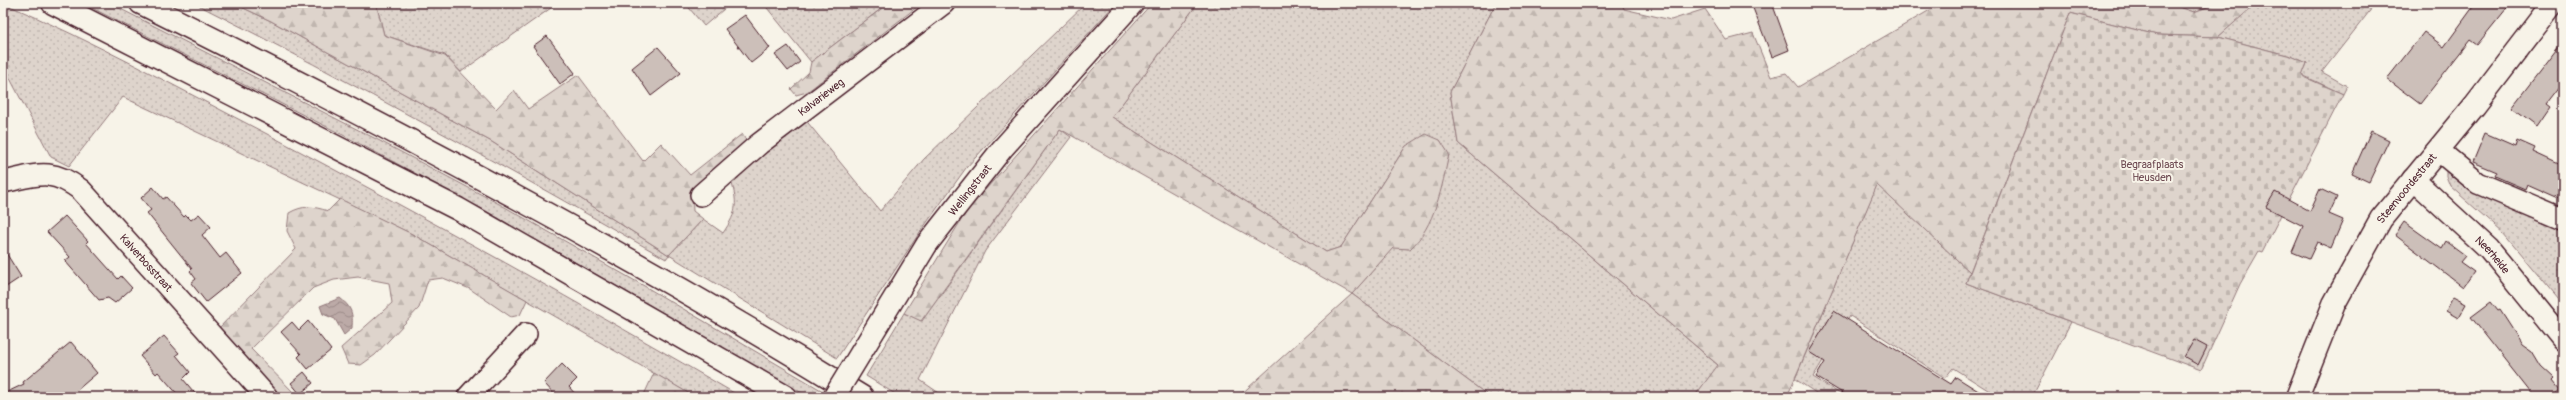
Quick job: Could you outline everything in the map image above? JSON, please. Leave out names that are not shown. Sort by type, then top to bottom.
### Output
[{"type":"main road","points":[[53,3],[458,209],[786,397]]},
{"type":"main road","points":[[141,3],[305,85],[484,181],[710,308],[862,397]]},
{"type":"main road","name":"Steenvoordestraat","points":[[2297,397],[2320,336],[2355,265],[2381,219],[2438,150],[2553,3]]},
{"type":"street","name":"Kalvarieweg","points":[[700,195],[759,144],[944,3]]},
{"type":"street","name":"Wellingstraat","points":[[834,397],[928,244],[1002,149],[1133,3]]},
{"type":"street","points":[[2438,150],[2478,183],[2563,219]]},
{"type":"street","name":"Kalverbosstraat","points":[[3,182],[39,175],[55,175],[66,178],[80,190],[267,397]]},
{"type":"street","name":"Neerheide","points":[[2413,179],[2489,250],[2563,340]]},
{"type":"street","points":[[468,397],[526,334]]},
{"type":"green space","points":[[3,3],[103,49],[387,198],[624,329],[741,397],[695,397],[412,234],[123,97],[69,166],[51,157],[3,65]]},
{"type":"green space","points":[[82,3],[109,3],[382,142],[503,206],[646,287],[833,397],[809,397],[486,211],[343,135]]},
{"type":"green space","points":[[194,3],[233,3],[271,21],[492,142],[669,255],[666,259],[432,128],[254,33]]},
{"type":"green space","points":[[233,3],[376,3],[384,35],[445,56],[496,109],[514,90],[528,109],[578,75],[643,161],[661,143],[690,175],[742,134],[749,145],[692,191],[693,211],[703,219],[669,255],[492,142],[271,21]]},
{"type":"green space","points":[[376,3],[558,3],[461,72],[445,55],[384,35]]},
{"type":"green space","points":[[685,3],[731,3],[704,26]]},
{"type":"green space","points":[[763,3],[884,3],[886,5],[811,62]]},
{"type":"green space","points":[[884,3],[922,3],[807,92],[796,95],[791,89],[809,72],[811,62],[885,6]]},
{"type":"green space","points":[[1086,3],[1116,3],[966,168],[920,232],[837,358],[669,255],[703,219],[723,233],[732,219],[735,206],[730,177],[804,118],[880,211],[924,159]]},
{"type":"green space","points":[[1152,3],[1198,3],[1112,117],[1326,252],[1341,247],[1406,146],[1426,134],[1440,140],[1449,154],[1436,205],[1426,229],[1419,240],[1410,249],[1393,248],[1352,294],[1060,129],[921,321],[904,313],[968,209]]},
{"type":"green space","points":[[1198,3],[1496,3],[1450,92],[1458,143],[1719,366],[1694,397],[1490,397],[1352,294],[1393,247],[1410,249],[1434,209],[1449,155],[1440,140],[1406,146],[1341,247],[1326,252],[1112,117]]},
{"type":"green space","points":[[1496,3],[1622,3],[1624,9],[1671,20],[1705,9],[1726,40],[1753,33],[1771,77],[1786,73],[1798,87],[1942,3],[2168,3],[2194,12],[2218,3],[2250,3],[2250,9],[2218,37],[2157,35],[2070,13],[1970,272],[1877,185],[1787,397],[1694,397],[1718,365],[1458,143],[1450,92]]},
{"type":"green space","points":[[2168,3],[2218,3],[2194,12]]},
{"type":"green space","points":[[2250,3],[2376,3],[2322,72],[2347,86],[2343,94],[2302,75],[2307,63],[2291,56],[2218,37],[2249,9]]},
{"type":"green space","name":"Begraafplaats Heusden","points":[[2070,13],[2157,35],[2218,37],[2291,56],[2307,63],[2302,76],[2343,94],[2262,252],[2259,251],[2240,284],[2201,370],[1966,283]]},
{"type":"green space","points":[[1060,129],[1071,137],[985,251],[920,380],[945,397],[900,397],[866,376],[904,313],[922,321]]},
{"type":"green space","points":[[2446,166],[2563,225],[2563,305],[2503,233],[2450,186],[2446,176]]},
{"type":"green space","points":[[1877,184],[1970,272],[1966,283],[2071,322],[2032,397],[1999,397],[1953,368],[1945,378],[1850,316],[1813,377],[1845,397],[1822,397],[1795,379]]},
{"type":"green space","points":[[340,199],[412,234],[527,300],[520,315],[511,317],[470,289],[443,278],[428,280],[419,308],[375,355],[361,365],[348,364],[341,348],[392,303],[389,283],[358,277],[334,280],[313,288],[251,349],[298,397],[277,397],[216,331],[296,249],[287,231],[289,213],[294,210],[308,207],[328,211]]},
{"type":"green space","points":[[1352,294],[1490,397],[1238,397]]},
{"type":"green space","points":[[654,373],[695,397],[643,397]]},
{"type":"water","points":[[340,298],[351,311],[352,318],[352,328],[344,335],[335,319],[323,314],[320,306]]},
{"type":"building","points":[[1751,3],[1772,3],[1789,50],[1772,57]]},
{"type":"building","points":[[2476,3],[2511,3],[2477,45],[2470,40],[2420,104],[2387,79],[2424,32],[2444,47]]},
{"type":"building","points":[[745,15],[770,48],[751,63],[725,29]]},
{"type":"building","points":[[547,36],[575,73],[560,84],[533,46]]},
{"type":"building","points":[[2563,41],[2563,82],[2546,104],[2550,107],[2537,126],[2512,107]]},
{"type":"building","points":[[788,46],[800,62],[788,71],[775,55]]},
{"type":"building","points":[[658,47],[681,73],[651,96],[632,68]]},
{"type":"building","points":[[2371,131],[2389,140],[2369,182],[2352,174]]},
{"type":"building","points":[[2485,133],[2515,146],[2517,140],[2535,148],[2533,152],[2563,166],[2563,200],[2527,184],[2525,189],[2495,176],[2497,172],[2473,162]]},
{"type":"building","points":[[153,187],[163,199],[166,197],[184,217],[186,215],[191,220],[199,214],[211,227],[202,235],[220,258],[226,253],[242,273],[206,302],[191,283],[196,279],[190,271],[192,269],[147,213],[151,210],[141,198]]},
{"type":"building","points":[[2320,189],[2337,197],[2329,214],[2343,220],[2331,248],[2317,242],[2309,259],[2292,252],[2303,226],[2266,207],[2275,192],[2310,211]]},
{"type":"building","points":[[65,216],[88,241],[86,243],[118,279],[121,276],[132,288],[115,303],[108,298],[99,300],[65,261],[70,257],[47,232]]},
{"type":"building","points":[[2404,222],[2442,249],[2446,242],[2465,256],[2460,262],[2474,272],[2463,287],[2395,235]]},
{"type":"building","points":[[3,248],[21,277],[3,289]]},
{"type":"building","points":[[2453,297],[2466,304],[2458,318],[2446,311]]},
{"type":"building","points":[[2491,302],[2498,311],[2500,310],[2522,344],[2532,351],[2541,366],[2554,378],[2552,380],[2559,389],[2549,397],[2534,397],[2471,317]]},
{"type":"building","points":[[1834,311],[1951,384],[1956,377],[1988,397],[1849,397],[1816,377],[1825,362],[1809,352]]},
{"type":"building","points":[[308,321],[331,350],[308,369],[298,357],[301,354],[281,332],[292,322],[299,330]]},
{"type":"building","points":[[164,336],[179,353],[176,355],[190,372],[183,379],[198,397],[180,397],[158,372],[156,374],[140,356]]},
{"type":"building","points":[[2194,340],[2207,347],[2198,365],[2184,357]]},
{"type":"building","points":[[71,342],[97,373],[69,397],[3,397],[3,394],[24,384],[23,382]]},
{"type":"building","points":[[562,364],[577,379],[569,387],[578,397],[557,397],[544,383]]},
{"type":"building","points":[[304,372],[313,383],[300,394],[291,383]]}]
